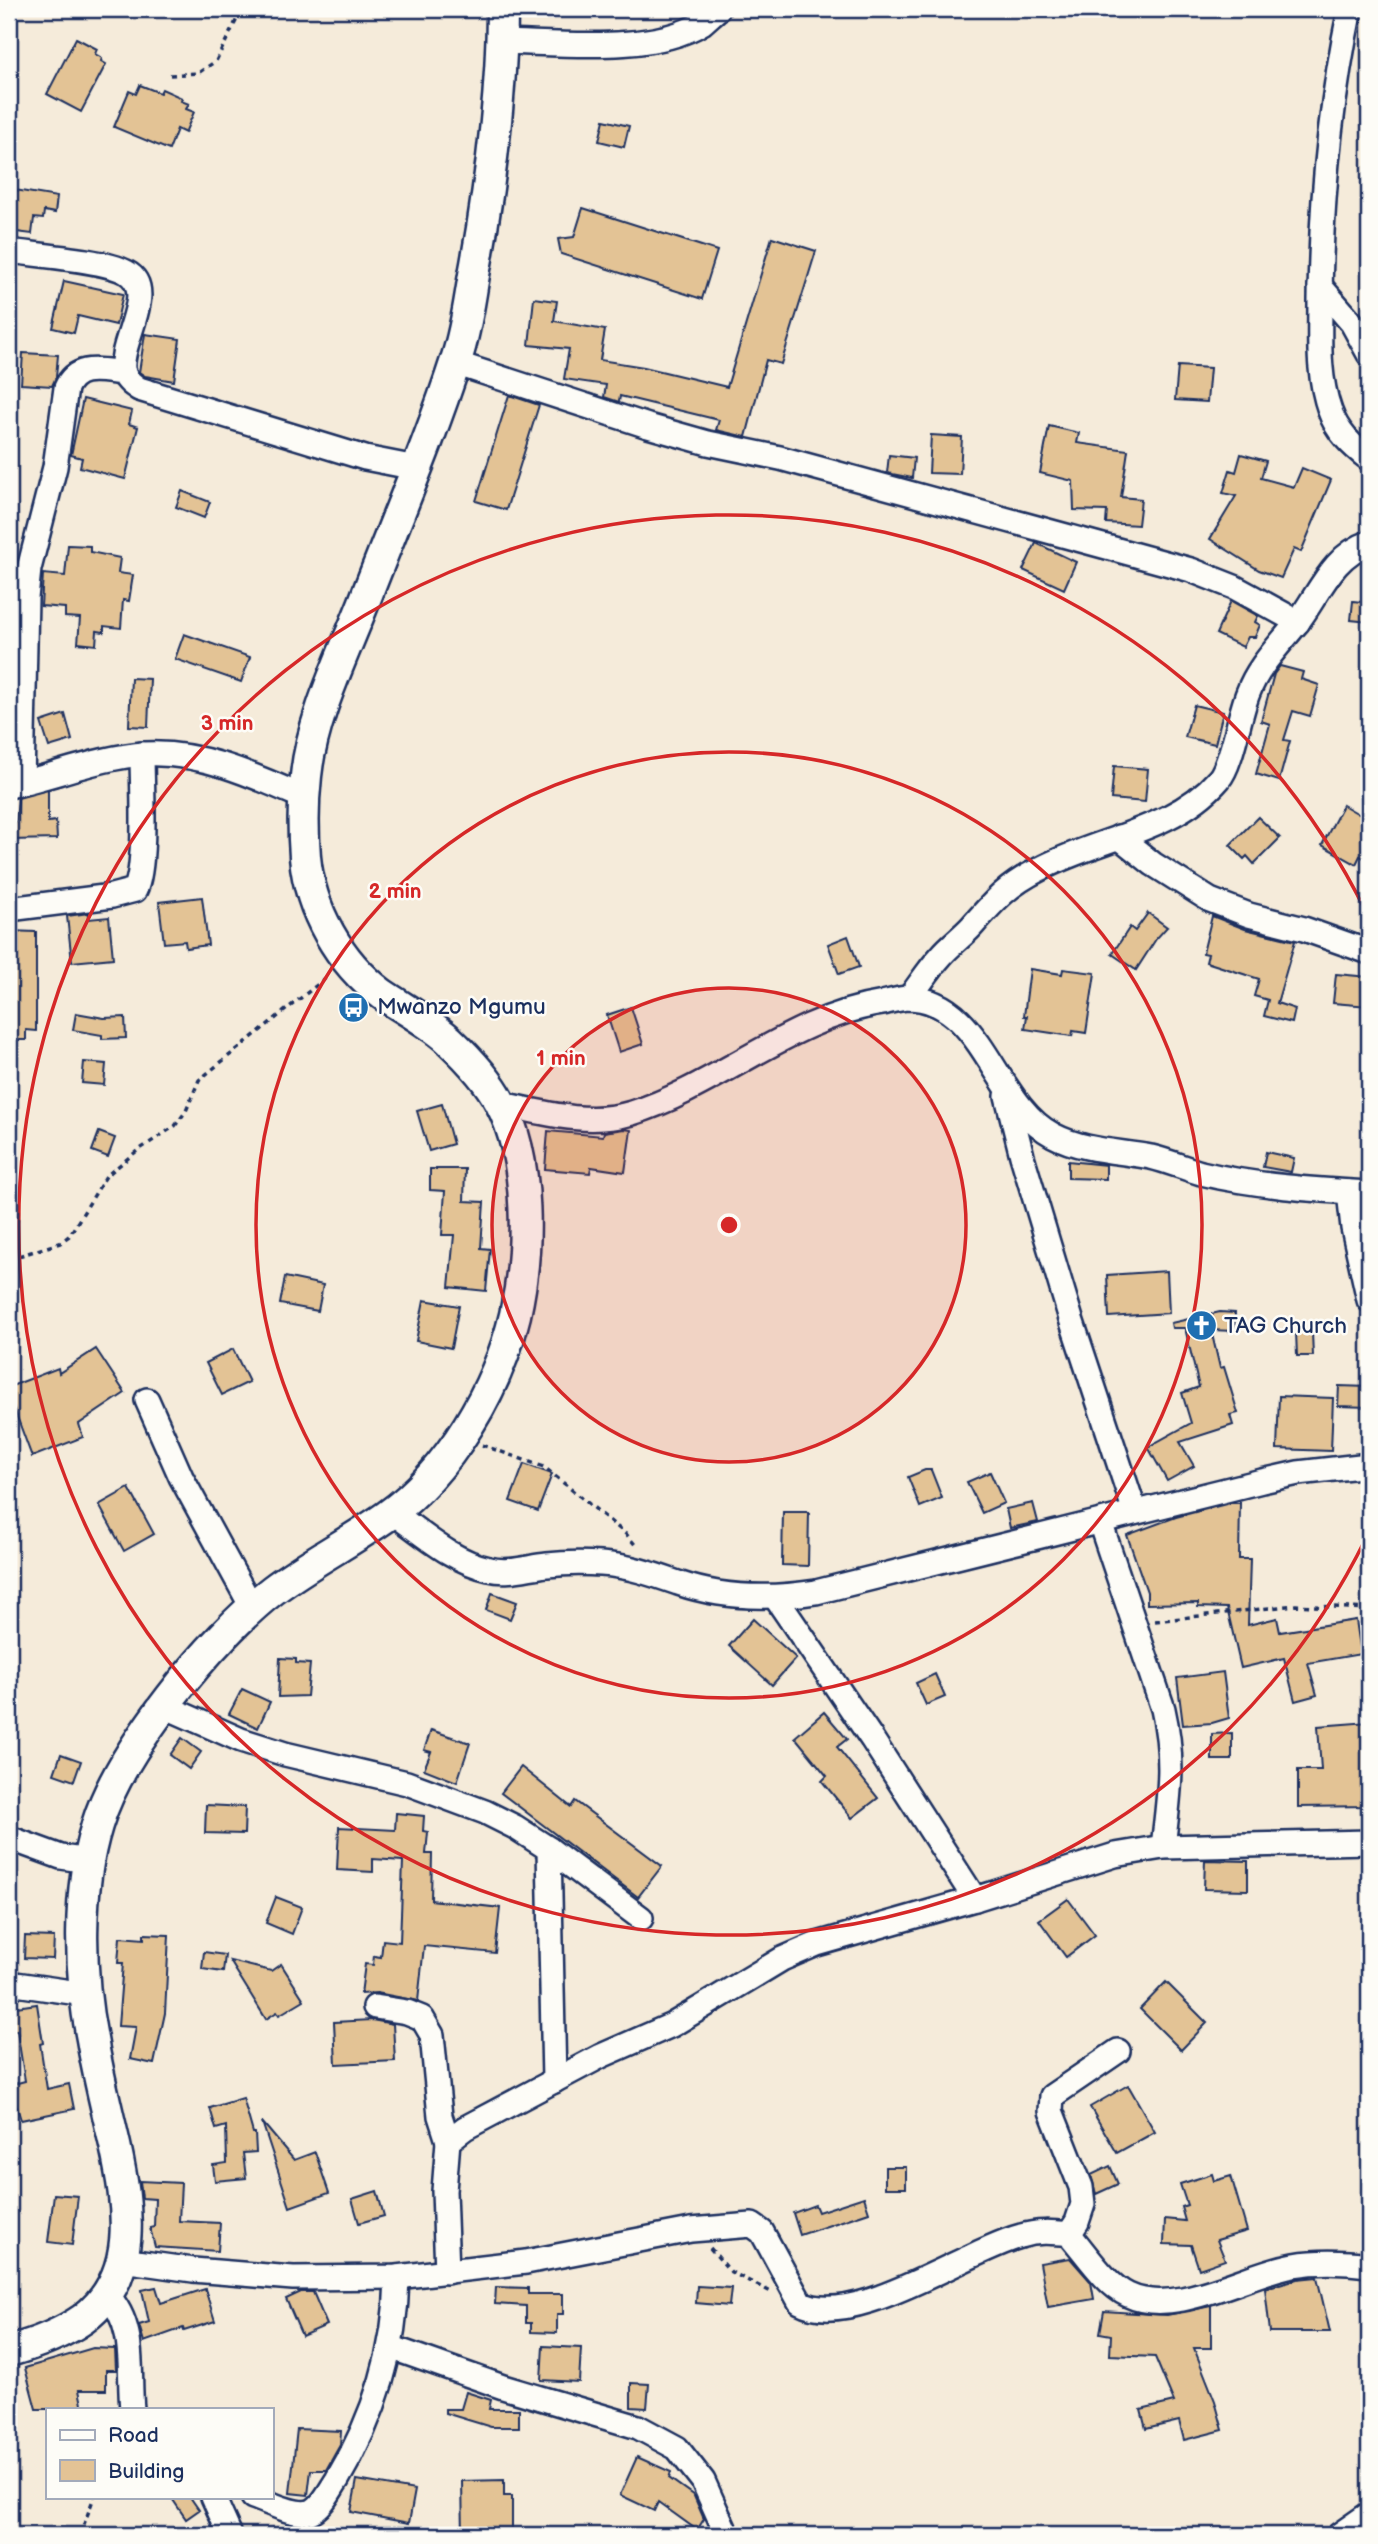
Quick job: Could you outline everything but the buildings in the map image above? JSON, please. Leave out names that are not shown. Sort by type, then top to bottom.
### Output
[{"type":"street","points":[[9,2351],[44,2341],[85,2318],[107,2295],[119,2274],[122,2260],[127,2231],[125,2192],[90,2034],[81,1940],[89,1861],[100,1814],[119,1773],[164,1706],[221,1636],[270,1592],[393,1512],[427,1480],[461,1437],[498,1371],[515,1313],[523,1255],[523,1197],[518,1150],[502,1104],[481,1073],[445,1036],[376,989],[346,962],[325,924],[310,886],[305,850],[306,771],[320,716],[416,468],[462,340],[492,175],[502,9]]},
{"type":"street","points":[[502,42],[605,44],[660,38],[702,23],[718,9]]},
{"type":"street","points":[[1350,9],[1329,138],[1323,215],[1319,357],[1330,412],[1340,432],[1369,459]]},
{"type":"street","points":[[9,251],[107,266],[127,272],[136,281],[138,303],[126,349],[124,373],[130,383],[139,389],[365,458],[416,468]]},
{"type":"street","points":[[1320,286],[1352,323],[1369,354]]},
{"type":"street","points":[[455,363],[708,443],[780,458],[1191,570],[1234,587],[1298,622]]},
{"type":"street","points":[[124,373],[78,372],[71,377],[66,388],[55,467],[29,569],[16,785],[142,754],[166,754],[200,759],[250,774],[305,798]]},
{"type":"street","points":[[909,998],[941,955],[1010,887],[1041,868],[1158,821],[1207,792],[1222,776],[1238,721],[1258,671],[1298,622],[1327,575],[1341,560],[1369,543]]},
{"type":"street","points":[[9,909],[113,896],[135,890],[141,860],[142,754]]},
{"type":"street","points":[[1119,838],[1153,864],[1210,900],[1250,915],[1304,929],[1369,953]]},
{"type":"street","points":[[502,1104],[565,1118],[598,1118],[631,1113],[692,1087],[828,1018],[869,1005],[909,998],[933,1004],[964,1023],[990,1060],[1006,1090],[1029,1119],[1054,1136],[1093,1148],[1152,1158],[1250,1182],[1359,1192],[1353,1228],[1369,1300]]},
{"type":"street","points":[[1006,1090],[1021,1156],[1090,1381],[1135,1512]]},
{"type":"street","points":[[147,1400],[181,1477],[253,1609]]},
{"type":"street","points":[[393,1512],[457,1558],[490,1570],[515,1571],[574,1563],[628,1567],[679,1584],[752,1597],[776,1598],[816,1592],[1298,1473],[1369,1465]]},
{"type":"street","points":[[1100,1522],[1163,1709],[1170,1740],[1172,1772],[1163,1846]]},
{"type":"street","points":[[776,1598],[872,1739],[975,1899]]},
{"type":"street","points":[[164,1706],[241,1740],[285,1754],[407,1783],[485,1812],[550,1849],[641,1918]]},
{"type":"street","points":[[9,1838],[61,1857],[89,1861]]},
{"type":"street","points":[[448,2141],[465,2128],[601,2056],[682,2020],[782,1959],[865,1928],[975,1899],[1115,1856],[1163,1846],[1369,1842]]},
{"type":"street","points":[[550,1849],[554,2081]]},
{"type":"street","points":[[9,1983],[85,1994]]},
{"type":"street","points":[[375,2007],[416,2014],[422,2018],[432,2035],[440,2116],[448,2141],[444,2191],[447,2272]]},
{"type":"street","points":[[1069,2234],[1077,2222],[1083,2204],[1081,2187],[1051,2111],[1052,2095],[1118,2052]]},
{"type":"street","points":[[122,2260],[193,2270],[293,2278],[397,2277],[526,2262],[691,2230],[752,2225],[762,2232],[794,2294],[800,2302],[811,2308],[846,2306],[892,2293],[983,2249],[1022,2235],[1048,2232],[1069,2234],[1103,2274],[1127,2295],[1154,2303],[1193,2296],[1292,2265],[1369,2265]]},
{"type":"street","points":[[256,2498],[291,2510],[309,2512],[319,2507],[353,2452],[378,2393],[390,2347],[397,2300],[397,2277]]},
{"type":"street","points":[[107,2295],[119,2307],[125,2324],[132,2408]]},
{"type":"street","points":[[390,2347],[503,2387],[638,2427],[677,2448],[703,2481],[727,2535]]},
{"type":"street","points":[[213,2498],[230,2535]]},
{"type":"street","points":[[1339,2535],[1369,2514]]},
{"type":"path","points":[[170,75],[198,73],[216,61],[242,9]]},
{"type":"path","points":[[9,1259],[60,1243],[69,1236],[106,1176],[136,1150],[176,1126],[186,1111],[199,1080],[346,962]]},
{"type":"path","points":[[461,1437],[544,1467],[627,1535],[660,1576]]},
{"type":"path","points":[[1134,1623],[1296,1605],[1369,1609]]},
{"type":"path","points":[[691,2230],[731,2272],[775,2294],[794,2294]]},
{"type":"path","points":[[80,2535],[94,2498]]},
{"type":"place","name":"Mwanzo Mgumu","points":[[354,1007]]},
{"type":"place","name":"TAG Church","points":[[1201,1326]]}]
